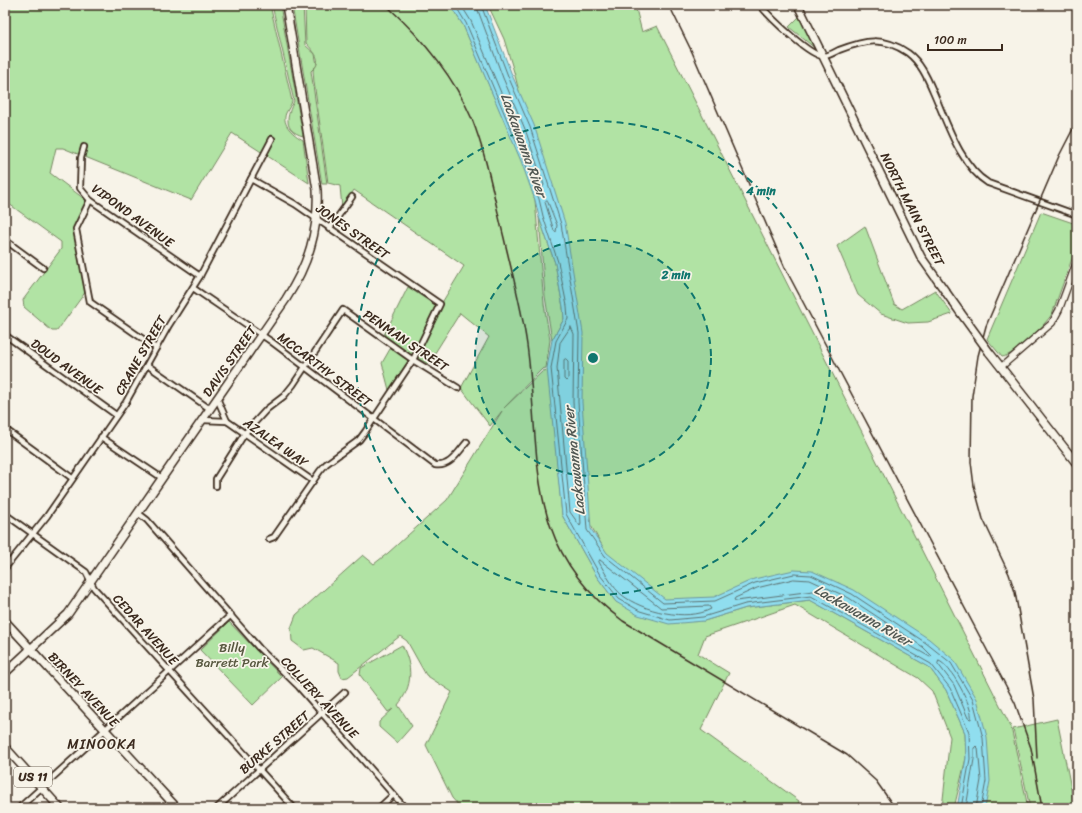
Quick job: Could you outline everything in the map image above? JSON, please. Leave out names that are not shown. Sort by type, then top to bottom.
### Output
[{"type":"main road","name":"DAVIS STREET","points":[[5,673],[61,622],[262,335],[301,276],[311,248],[317,219],[316,177],[286,5]]},
{"type":"main road","name":"NORTH MAIN STREET","points":[[798,5],[825,57],[920,258],[989,352],[1077,464]]},
{"type":"main road","name":"BIRNEY AVENUE","points":[[5,621],[177,808]]},
{"type":"main road","name":"US 11","points":[[5,747],[60,808]]},
{"type":"street","points":[[760,5],[775,22],[815,55],[825,57],[860,41],[891,44],[908,54],[925,74],[962,153],[980,179],[994,186],[1077,215]]},
{"type":"street","name":"CRANE STREET","points":[[5,568],[33,534],[116,415],[200,276],[272,139]]},
{"type":"street","name":"VIPOND AVENUE","points":[[84,147],[81,158],[80,188],[90,200],[200,276]]},
{"type":"street","name":"JONES STREET","points":[[251,179],[295,204],[329,229],[440,304],[413,360]]},
{"type":"street","points":[[329,229],[352,197]]},
{"type":"street","points":[[90,200],[76,229],[90,302],[156,348]]},
{"type":"street","points":[[5,240],[43,268]]},
{"type":"street","points":[[1001,367],[1052,324],[1059,310],[1077,261]]},
{"type":"street","name":"MCCARTHY STREET","points":[[193,288],[262,335],[434,465],[444,465],[449,462],[467,442]]},
{"type":"street","name":"PENMAN STREET","points":[[305,367],[343,310],[413,360],[458,388]]},
{"type":"street","name":"DOUD AVENUE","points":[[5,335],[116,415]]},
{"type":"street","points":[[269,539],[274,536],[326,464],[358,440],[413,360]]},
{"type":"street","points":[[147,365],[210,409]]},
{"type":"street","points":[[216,486],[216,479],[245,433],[267,409],[284,396],[305,367]]},
{"type":"street","name":"AZALEA WAY","points":[[217,398],[226,421]]},
{"type":"street","name":"AZALEA WAY","points":[[202,420],[226,421],[313,481]]},
{"type":"street","points":[[5,429],[72,478]]},
{"type":"street","points":[[101,438],[162,478]]},
{"type":"street","name":"COLLIERY AVENUE","points":[[138,513],[147,520],[277,667],[299,688],[405,808]]},
{"type":"street","name":"CEDAR AVENUE","points":[[5,514],[86,572],[94,588],[294,808]]},
{"type":"street","points":[[19,808],[231,615]]},
{"type":"street","name":"BURKE STREET","points":[[217,808],[258,769],[322,714],[345,692]]},
{"type":"street","points":[[379,808],[393,795]]},
{"type":"green space","points":[[5,5],[270,5],[292,101],[286,113],[285,122],[292,132],[303,140],[309,183],[232,133],[191,200],[63,148],[56,148],[50,173],[83,198],[89,205],[79,230],[89,287],[57,331],[52,331],[24,307],[23,300],[61,249],[61,242],[5,201]]},
{"type":"green space","points":[[272,5],[280,5],[303,136],[292,130],[288,122],[288,117],[294,101]]},
{"type":"green space","points":[[292,5],[303,5],[305,45],[315,54],[317,65],[311,71],[327,184],[322,184]]},
{"type":"green space","points":[[305,5],[450,5],[463,25],[524,167],[535,200],[544,304],[550,340],[546,368],[542,369],[504,408],[543,371],[549,370],[562,515],[597,577],[616,602],[704,621],[746,608],[810,600],[929,667],[946,690],[965,733],[966,758],[954,808],[942,808],[950,737],[932,691],[918,678],[795,605],[705,636],[698,654],[729,673],[701,730],[799,801],[797,808],[461,808],[452,798],[426,745],[452,692],[426,675],[407,641],[400,636],[348,677],[342,678],[339,671],[339,663],[313,648],[304,650],[292,641],[291,628],[296,615],[363,555],[374,564],[447,500],[502,411],[490,426],[461,388],[489,337],[460,313],[428,364],[412,355],[389,390],[382,363],[394,342],[384,335],[408,287],[441,309],[443,301],[464,266],[354,190],[342,208],[340,186],[328,183],[314,82],[313,70],[316,66],[317,59],[306,43]]},
{"type":"green space","points":[[488,5],[635,5],[642,32],[657,26],[1011,727],[1028,808],[981,808],[959,694],[886,620],[839,583],[789,580],[712,602],[662,603],[608,556],[590,524],[577,385],[541,175],[504,39]]},
{"type":"green space","points":[[800,16],[816,49],[789,27]]},
{"type":"green space","points":[[1041,212],[1076,224],[1077,245],[1052,314],[1021,346],[1002,357],[987,339]]},
{"type":"green space","points":[[539,217],[555,263],[563,307],[564,319],[552,340],[545,296]]},
{"type":"green space","points":[[865,226],[894,304],[902,309],[935,290],[952,314],[928,322],[908,323],[881,314],[858,295],[837,246]]},
{"type":"green space","name":"Billy Barrett Park","points":[[229,622],[282,677],[253,705],[200,650]]},
{"type":"green space","points":[[402,645],[406,653],[410,676],[406,691],[398,705],[412,726],[397,743],[379,727],[379,722],[393,709],[388,712],[360,675],[361,668]]},
{"type":"green space","points":[[1057,719],[1075,808],[1030,808],[1013,729]]},
{"type":"water","name":"Lackawanna River","points":[[450,5],[485,5],[512,75],[534,125],[565,223],[583,333],[582,402],[591,529],[607,553],[665,599],[714,597],[754,579],[794,570],[812,571],[854,590],[929,639],[954,660],[977,699],[987,737],[990,781],[985,808],[957,808],[966,758],[965,733],[946,690],[929,667],[810,600],[746,608],[704,621],[669,624],[638,615],[616,602],[597,577],[562,515],[547,368],[552,340],[564,319],[555,263],[521,161],[463,25]]},
{"type":"railway","points":[[386,5],[412,30],[446,72],[472,119],[482,148],[517,291],[525,332],[537,461],[542,496],[552,530],[567,562],[590,592],[623,621],[847,755],[876,781],[895,808]]},
{"type":"railway","points":[[669,5],[692,52],[785,268],[1015,703],[1031,748],[1042,808]]},
{"type":"railway","points":[[1037,758],[1034,699],[1015,592],[1009,574],[983,519],[974,486],[971,462],[972,396],[978,356],[986,326],[1059,156],[1077,121]]},
{"type":"district","name":"MINOOKA","points":[[102,744]]}]
